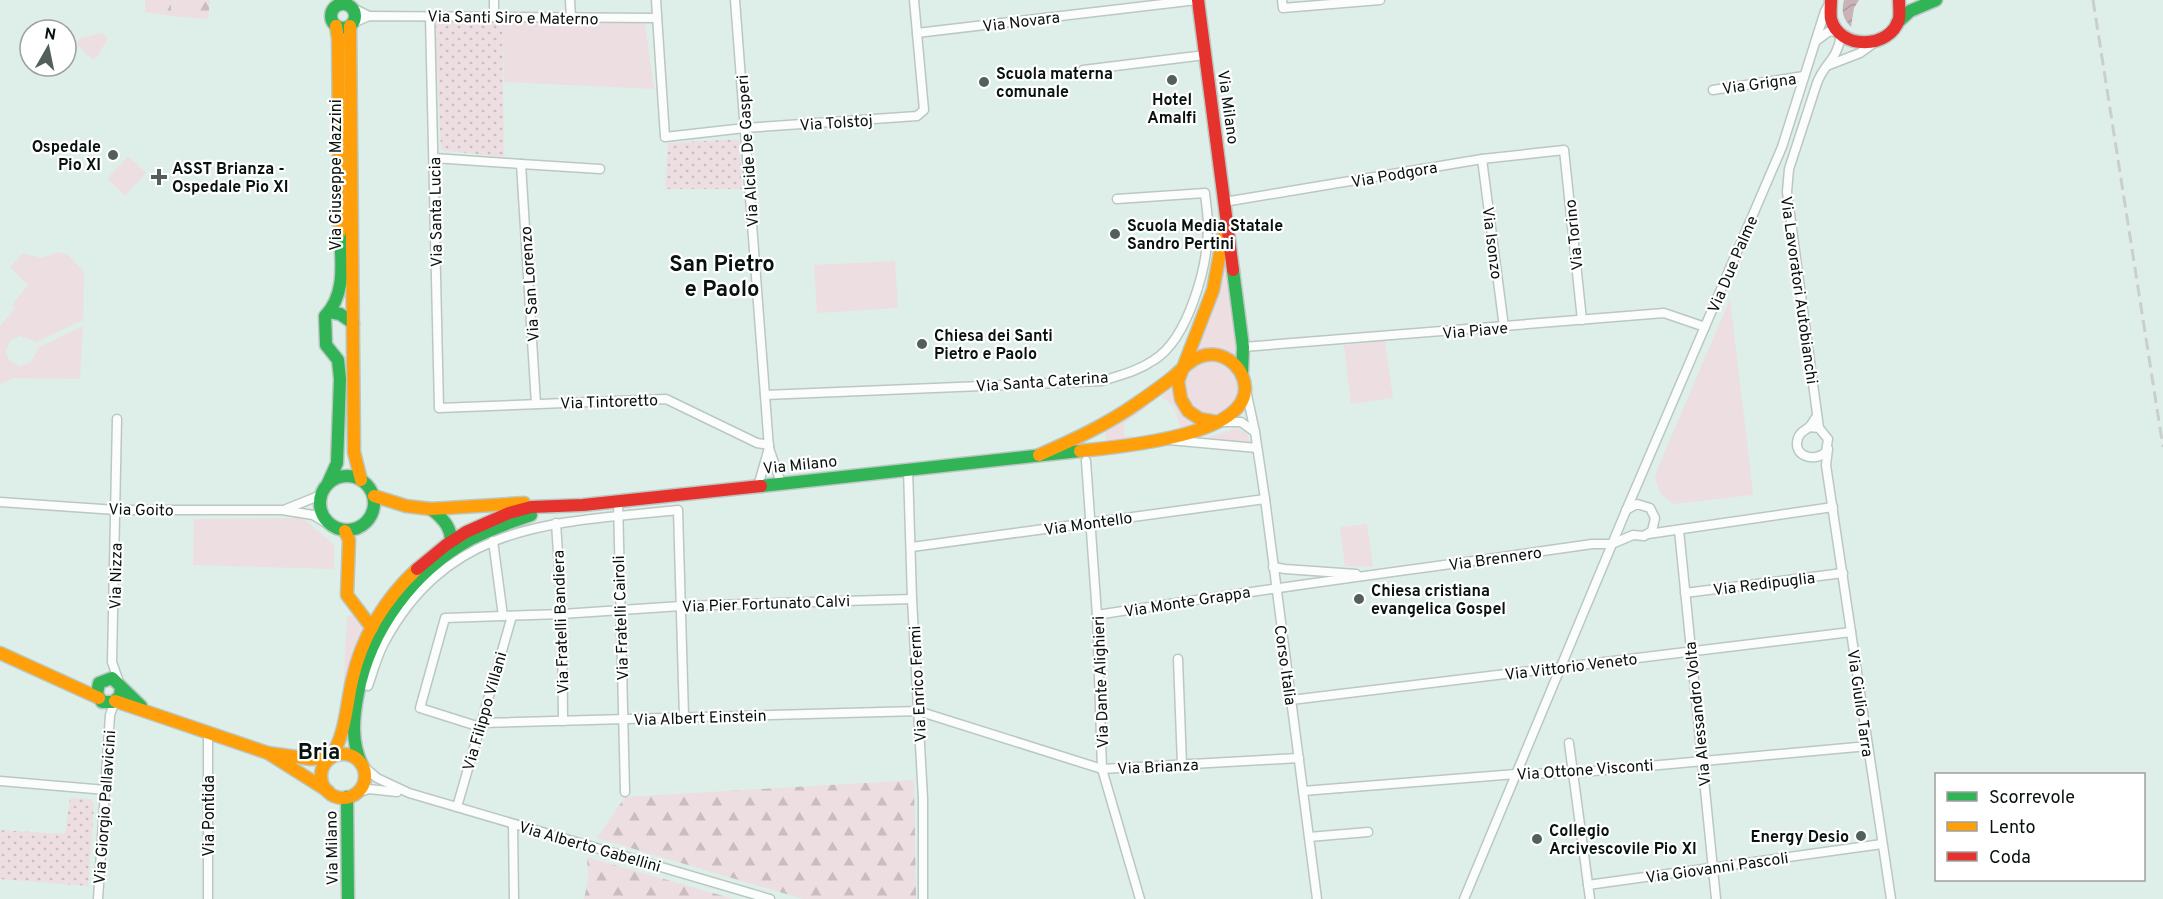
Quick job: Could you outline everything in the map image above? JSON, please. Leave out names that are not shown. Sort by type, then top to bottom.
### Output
[{"type":"main road","name":"Via Milano","points":[[1198,0],[1243,347],[1242,374]]},
{"type":"main road","points":[[1897,23],[1900,12],[1899,0]]},
{"type":"main road","points":[[1830,1],[1831,19],[1839,33],[1857,43],[1874,43],[1886,37],[1910,11],[1936,0]]},
{"type":"main road","points":[[338,3],[352,5],[356,13],[352,25],[345,28],[336,26],[331,17],[333,8],[338,3]]},
{"type":"main road","name":"Via Giuseppe Mazzini","points":[[352,25],[354,452],[361,480]]},
{"type":"main road","name":"Via Giuseppe Mazzini","points":[[328,483],[337,463],[340,379],[338,360],[326,345],[324,335],[325,316],[341,287],[336,26]]},
{"type":"main road","name":"Via Milano","points":[[1039,454],[1101,427],[1132,407],[1184,367],[1213,290],[1225,218]]},
{"type":"main road","points":[[329,312],[340,314],[353,323]]},
{"type":"main road","points":[[1207,354],[1221,356],[1233,362],[1242,374],[1245,387],[1242,401],[1234,412],[1218,422],[1195,417],[1184,408],[1179,395],[1178,381],[1184,367],[1194,359],[1207,354]]},
{"type":"main road","name":"Via Milano","points":[[331,757],[342,739],[350,687],[379,614],[417,568],[453,540],[499,516],[534,507],[618,501],[758,486],[1162,439],[1202,430],[1218,422]]},
{"type":"main road","points":[[344,476],[361,480],[367,484],[374,496],[375,505],[368,521],[362,527],[345,531],[328,524],[320,511],[321,495],[328,483],[344,476]]},
{"type":"main road","name":"Via Milano","points":[[374,496],[406,506],[431,509],[525,503],[564,506]]},
{"type":"main road","name":"Via Milano","points":[[362,765],[356,750],[353,731],[358,690],[374,641],[398,604],[426,573],[463,544],[497,527],[564,506]]},
{"type":"main road","points":[[431,509],[443,518],[453,540]]},
{"type":"main road","points":[[345,531],[349,540],[347,595],[372,628]]},
{"type":"main road","name":"Via Milano","points":[[445,558],[453,540]]},
{"type":"main road","points":[[347,582],[359,601],[372,612],[379,614]]},
{"type":"main road","name":"Via Milano","points":[[379,614],[398,604]]},
{"type":"main road","points":[[0,653],[106,701],[152,713],[268,753],[311,759],[347,754],[357,759],[362,765],[365,774],[364,781],[352,795],[336,796],[268,753]]},
{"type":"main road","points":[[65,683],[112,678],[136,703],[152,713]]},
{"type":"main road","points":[[101,680],[96,691],[106,701]]},
{"type":"main road","points":[[106,701],[120,696],[120,685]]},
{"type":"main road","points":[[328,791],[322,784],[321,773],[324,764],[331,757]]},
{"type":"main road","name":"Via Milano","points":[[348,899],[352,795]]},
{"type":"street","points":[[494,0],[494,17]]},
{"type":"street","points":[[570,0],[571,18]]},
{"type":"street","points":[[656,0],[665,137],[745,128]]},
{"type":"street","name":"Via Alcide De Gasperi","points":[[735,0],[769,447]]},
{"type":"street","points":[[914,0],[917,33]]},
{"type":"street","name":"Via Novara","points":[[917,33],[1198,0]]},
{"type":"street","points":[[1283,4],[1380,0]]},
{"type":"street","name":"Via Due Palme","points":[[1464,899],[1625,513],[1782,147],[1830,1]]},
{"type":"street","name":"Via Santi Siro e Materno","points":[[352,5],[369,16]]},
{"type":"street","name":"Via Santi Siro e Materno","points":[[352,25],[369,16],[657,18]]},
{"type":"street","name":"Via Santa Lucia","points":[[430,16],[439,408]]},
{"type":"street","points":[[1816,41],[1828,32],[1839,33]]},
{"type":"street","name":"Via Tolstoj","points":[[745,128],[917,116],[924,110],[917,33]]},
{"type":"street","name":"Via Lavoratori Autobianchi","points":[[1819,428],[1786,192],[1789,169],[1810,103],[1820,76],[1836,56],[1839,33]]},
{"type":"street","points":[[1828,65],[1860,53],[1874,43]]},
{"type":"street","points":[[1083,70],[1205,55]]},
{"type":"street","name":"Via Grigna","points":[[1713,90],[1804,76]]},
{"type":"street","name":"Via Podgora","points":[[1224,202],[1482,159],[1564,150]]},
{"type":"street","name":"Via Torino","points":[[1564,150],[1582,320]]},
{"type":"street","points":[[434,158],[600,169]]},
{"type":"street","name":"Via Isonzo","points":[[1482,159],[1504,327]]},
{"type":"street","name":"Via San Lorenzo","points":[[521,164],[536,404]]},
{"type":"street","name":"Via Santa Caterina","points":[[765,395],[1102,381],[1132,372],[1156,359],[1173,343],[1190,310],[1201,278],[1208,226],[1205,193],[1117,199]]},
{"type":"street","name":"Via Piave","points":[[1243,347],[1664,313],[1705,327]]},
{"type":"street","name":"Corso Italia","points":[[1245,387],[1255,432],[1265,499],[1317,899]]},
{"type":"street","name":"Via Tintoretto","points":[[439,408],[666,399],[769,447]]},
{"type":"street","points":[[1817,416],[1800,434],[1798,449],[1811,458],[1821,456],[1828,449]]},
{"type":"street","name":"Via Nizza","points":[[117,419],[117,510],[112,662],[120,685]]},
{"type":"street","points":[[1218,422],[1241,422],[1255,432]]},
{"type":"street","points":[[1612,544],[1633,536],[1833,507],[1826,465],[1828,439],[1819,428],[1809,427]]},
{"type":"street","points":[[1162,439],[1257,448]]},
{"type":"street","points":[[769,447],[781,483]]},
{"type":"street","points":[[758,486],[769,447]]},
{"type":"street","points":[[1821,456],[1826,465]]},
{"type":"street","name":"Via Dante Alighieri","points":[[1086,461],[1097,615],[1102,769],[1140,899]]},
{"type":"street","name":"Via Enrico Fermi","points":[[908,469],[912,599],[923,799],[923,899]]},
{"type":"street","points":[[1639,483],[1638,495],[1642,504],[1652,510],[1655,518],[1654,528],[1647,534]]},
{"type":"street","name":"Via Goito","points":[[282,510],[321,495]]},
{"type":"street","name":"Via Montello","points":[[912,547],[1265,499]]},
{"type":"street","name":"Via Fratelli Cairoli","points":[[618,501],[625,792]]},
{"type":"street","name":"Via Goito","points":[[0,502],[117,510],[282,510],[313,515],[328,524]]},
{"type":"street","points":[[1633,536],[1624,526],[1625,513],[1634,505],[1642,504]]},
{"type":"street","name":"Via Giulio Tarra","points":[[1833,507],[1891,899]]},
{"type":"street","points":[[368,686],[384,644],[405,612],[431,580],[460,557],[517,531],[556,523],[678,510],[684,717]]},
{"type":"street","points":[[1655,518],[1674,530]]},
{"type":"street","name":"Via Fratelli Bandiera","points":[[556,523],[562,614],[563,720]]},
{"type":"street","name":"Via Alessandro Volta","points":[[1674,530],[1685,593],[1716,899]]},
{"type":"street","name":"Via Filippo Villani","points":[[457,807],[481,725],[507,616],[493,541]]},
{"type":"street","name":"Via Brennero","points":[[1276,587],[1378,575],[1592,544],[1612,544]]},
{"type":"street","name":"Via Brennero","points":[[1273,567],[1286,570],[1378,575]]},
{"type":"street","name":"Via Redipuglia","points":[[1685,593],[1843,573]]},
{"type":"street","name":"Via Monte Grappa","points":[[1097,615],[1276,587]]},
{"type":"street","name":"Via Pier Fortunato Calvi","points":[[507,616],[681,606],[912,599]]},
{"type":"street","name":"Via Albert Einstein","points":[[507,616],[445,618],[420,708],[481,725],[563,720],[918,711]]},
{"type":"street","name":"Via Vittorio Veneto","points":[[1291,700],[1851,632]]},
{"type":"street","points":[[1178,659],[1182,765]]},
{"type":"street","name":"Via Nizza","points":[[101,680],[112,662]]},
{"type":"street","name":"Via Giorgio Pallavicini","points":[[98,899],[110,715],[106,701]]},
{"type":"street","name":"Via Brianza","points":[[918,711],[1102,769],[1299,758]]},
{"type":"street","name":"Via Pontida","points":[[208,733],[208,899]]},
{"type":"street","points":[[1569,743],[1590,899]]},
{"type":"street","name":"Via Ottone Visconti","points":[[1303,791],[1516,774],[1572,773],[1868,746]]},
{"type":"street","name":"Via Alberto Gabellini","points":[[362,765],[377,778],[409,793],[770,899]]},
{"type":"street","points":[[0,781],[106,790]]},
{"type":"street","name":"Via Alberto Gabellini","points":[[352,795],[375,789],[409,793]]},
{"type":"street","points":[[513,824],[514,899]]},
{"type":"street","points":[[1309,837],[1368,832]]},
{"type":"street","name":"Via Giovanni Pascoli","points":[[1588,885],[1882,844]]},
{"type":"green space","points":[[145,0],[171,0],[171,16],[145,12]]},
{"type":"green space","points":[[171,0],[194,0],[193,18],[171,16]]},
{"type":"green space","points":[[194,0],[210,0],[208,19],[193,18]]},
{"type":"green space","points":[[435,21],[502,22],[504,157],[441,150]]},
{"type":"green space","points":[[502,22],[645,23],[654,89],[504,82]]},
{"type":"green space","points":[[102,33],[108,38],[97,57],[92,59],[78,46],[78,40]]},
{"type":"green space","points":[[739,139],[742,189],[665,189],[668,143]]},
{"type":"green space","points":[[128,156],[146,173],[125,195],[107,179]]},
{"type":"green space","points":[[58,252],[68,255],[84,272],[83,320],[34,343],[33,340],[20,336],[10,341],[6,352],[9,360],[19,366],[30,363],[37,348],[83,326],[80,379],[15,378],[0,384],[0,326],[15,309],[12,305],[28,285],[10,267],[23,253],[42,258]]},
{"type":"green space","points":[[895,261],[898,308],[817,313],[814,265]]},
{"type":"green space","points":[[1229,268],[1239,361],[1224,351],[1208,350],[1195,353],[1211,318],[1223,270]]},
{"type":"green space","points":[[1730,299],[1753,492],[1752,495],[1674,504],[1660,492],[1655,475]]},
{"type":"green space","points":[[1385,341],[1393,398],[1351,404],[1344,345]]},
{"type":"green space","points":[[1211,362],[1225,366],[1233,374],[1237,388],[1233,402],[1225,410],[1211,414],[1197,410],[1189,402],[1185,388],[1189,374],[1197,366]]},
{"type":"green space","points":[[1171,381],[1197,425],[1181,430],[1174,406],[1158,394]]},
{"type":"green space","points":[[1147,404],[1148,406],[1124,424],[1124,436],[1132,436],[1132,438],[1106,441],[1105,430]]},
{"type":"green space","points":[[1237,428],[1246,433],[1252,444],[1203,439]]},
{"type":"green space","points":[[303,518],[334,545],[334,569],[193,565],[194,519]]},
{"type":"green space","points":[[1367,524],[1373,567],[1345,566],[1340,527]]},
{"type":"green space","points":[[353,615],[365,624],[365,634],[345,693],[343,693],[347,616]]},
{"type":"green space","points":[[914,780],[916,899],[803,899],[597,838],[625,797]]},
{"type":"green space","points":[[70,798],[90,799],[94,804],[88,886],[0,879],[0,830],[65,834]]},
{"type":"green space","points":[[587,857],[734,899],[584,899],[588,880]]},
{"type":"water","points":[[1844,0],[1859,0],[1854,8],[1851,27],[1843,15]]},
{"type":"railway","points":[[2093,0],[2163,447]]},
{"type":"traffic: fast","points":[[1897,23],[1910,11],[1936,0]]},
{"type":"traffic: fast","points":[[343,4],[352,7],[355,16],[352,25],[343,28],[334,25],[331,16],[334,7],[343,4]]},
{"type":"traffic: fast","points":[[328,483],[337,463],[340,379],[338,360],[326,345],[325,316],[337,298],[340,287],[340,232]]},
{"type":"traffic: fast","points":[[1233,270],[1243,347],[1242,374]]},
{"type":"traffic: fast","points":[[329,312],[340,314],[353,323]]},
{"type":"traffic: fast","points":[[761,486],[1080,451]]},
{"type":"traffic: fast","points":[[342,476],[352,476],[362,480],[370,488],[374,503],[370,518],[362,526],[352,530],[342,530],[332,526],[324,518],[320,508],[320,498],[324,488],[332,480],[342,476]]},
{"type":"traffic: fast","points":[[431,509],[447,525],[451,535],[450,547]]},
{"type":"traffic: fast","points":[[362,765],[356,748],[354,730],[358,693],[373,647],[398,604],[413,585],[450,552],[478,535],[531,515]]},
{"type":"traffic: fast","points":[[121,687],[120,696],[113,702],[102,702],[97,694],[99,683],[112,678],[141,706]]},
{"type":"traffic: fast","points":[[347,797],[348,899]]},
{"type":"traffic: slow","points":[[336,26],[340,232]]},
{"type":"traffic: slow","points":[[350,26],[354,452],[361,480]]},
{"type":"traffic: slow","points":[[1217,422],[1200,419],[1188,411],[1181,399],[1178,381],[1213,290],[1223,237]]},
{"type":"traffic: slow","points":[[1039,455],[1125,412],[1199,357],[1222,356],[1232,362],[1242,375],[1245,387],[1240,404],[1225,418],[1177,436],[1080,451]]},
{"type":"traffic: slow","points":[[374,496],[406,506],[431,509],[524,503]]},
{"type":"traffic: slow","points":[[345,531],[349,540],[347,595],[372,628]]},
{"type":"traffic: slow","points":[[268,753],[311,759],[331,757],[343,729],[352,681],[361,650],[385,606],[417,569]]},
{"type":"traffic: slow","points":[[0,653],[99,698]]},
{"type":"traffic: slow","points":[[115,701],[268,753],[328,791]]},
{"type":"traffic: slow","points":[[343,754],[359,760],[365,776],[359,792],[343,798],[327,792],[321,776],[327,760],[343,754]]},
{"type":"traffic: jam","points":[[1198,0],[1233,270]]},
{"type":"traffic: jam","points":[[1831,0],[1831,19],[1836,29],[1854,41],[1865,42],[1876,41],[1894,29],[1899,19],[1899,0]]},
{"type":"traffic: jam","points":[[417,569],[466,532],[509,513],[531,507],[583,505],[761,486]]},
{"type":"place","name":"Hotel Amalfi","points":[[1172,80]]},
{"type":"place","name":"Scuola materna comunale","points":[[984,82]]},
{"type":"place","name":"Ospedale Pio XI","points":[[113,155]]},
{"type":"place","name":"ASST Brianza - Ospedale Pio XI","points":[[159,177]]},
{"type":"place","name":"Scuola Media Statale Sandro Pertini","points":[[1115,234]]},
{"type":"place","name":"Chiesa dei Santi Pietro e Paolo","points":[[922,344]]},
{"type":"place","name":"Chiesa cristiana evangelica Gospel","points":[[1359,599]]},
{"type":"place","name":"Energy Desio","points":[[1861,836]]},
{"type":"place","name":"Collegio Arcivescovile Pio XI","points":[[1537,839]]},
{"type":"district","name":"San Pietro e Paolo","points":[[722,276]]},
{"type":"district","name":"Bria","points":[[319,751]]}]
